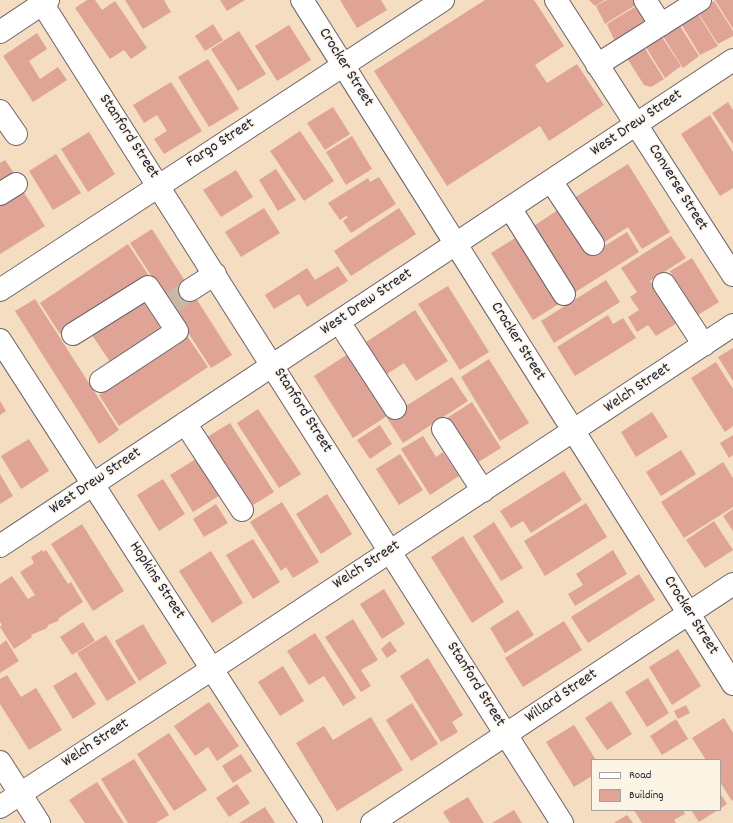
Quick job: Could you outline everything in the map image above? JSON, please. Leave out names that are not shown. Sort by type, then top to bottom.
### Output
[{"type":"street","name":"Crocker Street","points":[[302,0],[733,684]]},
{"type":"street","name":"Fargo Street","points":[[0,290],[443,0]]},
{"type":"street","name":"Converse Street","points":[[556,0],[733,275]]},
{"type":"street","points":[[645,0],[661,25]]},
{"type":"street","points":[[598,65],[700,0]]},
{"type":"street","points":[[0,32],[44,1]]},
{"type":"street","name":"Stanford Street","points":[[44,1],[562,823]]},
{"type":"street","name":"West Drew Street","points":[[0,546],[733,60]]},
{"type":"street","points":[[0,111],[16,134]]},
{"type":"street","points":[[551,181],[593,244]]},
{"type":"street","points":[[510,208],[564,294]]},
{"type":"street","points":[[190,290],[215,274]]},
{"type":"street","points":[[664,284],[704,345]]},
{"type":"street","points":[[74,334],[148,287],[166,306],[177,331],[101,381]]},
{"type":"street","points":[[339,322],[395,408]]},
{"type":"street","name":"Welch Street","points":[[0,807],[483,491],[733,325]]},
{"type":"street","name":"Hopkins Street","points":[[0,340],[312,823]]},
{"type":"street","points":[[185,423],[242,510]]},
{"type":"street","points":[[443,429],[483,491]]},
{"type":"street","name":"Willard Street","points":[[372,823],[733,584]]},
{"type":"street","points":[[0,762],[39,823]]},
{"type":"building","points":[[87,0],[95,0],[102,10],[115,1],[147,48],[131,59],[124,50],[110,59],[75,8]]},
{"type":"building","points":[[125,0],[164,0],[171,12],[143,29]]},
{"type":"building","points":[[220,0],[245,0],[227,11]]},
{"type":"building","points":[[340,0],[381,0],[387,10],[357,28]]},
{"type":"building","points":[[485,0],[534,0],[564,46],[535,65],[547,83],[577,64],[604,105],[549,141],[540,126],[447,186],[374,71]]},
{"type":"building","points":[[589,0],[605,0],[595,6]]},
{"type":"building","points":[[607,0],[637,0],[639,3],[605,24],[596,6]]},
{"type":"building","points":[[715,0],[733,0],[733,29]]},
{"type":"building","points":[[714,1],[733,31],[733,36],[718,44],[697,11]]},
{"type":"building","points":[[640,4],[650,20],[615,42],[607,24]]},
{"type":"building","points":[[696,11],[718,46],[700,55],[680,22]]},
{"type":"building","points":[[678,23],[699,56],[683,68],[661,33]]},
{"type":"building","points":[[213,24],[223,40],[205,51],[195,36]]},
{"type":"building","points":[[289,25],[311,60],[277,81],[255,46]]},
{"type":"building","points":[[239,31],[266,74],[238,91],[211,49]]},
{"type":"building","points":[[37,33],[47,49],[29,61],[40,79],[58,67],[67,80],[33,102],[3,56]]},
{"type":"building","points":[[660,34],[681,66],[665,78],[644,44]]},
{"type":"building","points":[[642,44],[664,79],[651,87],[644,85],[625,55]]},
{"type":"building","points":[[208,59],[239,109],[209,127],[178,77]]},
{"type":"building","points":[[171,82],[202,131],[164,154],[154,139],[167,131],[157,115],[144,123],[133,105]]},
{"type":"building","points":[[728,102],[733,110],[733,144],[712,113]]},
{"type":"building","points":[[333,107],[350,134],[325,150],[307,123]]},
{"type":"building","points":[[710,115],[733,152],[733,188],[720,196],[681,134]]},
{"type":"building","points":[[300,131],[334,181],[304,201],[270,151]]},
{"type":"building","points":[[89,132],[115,174],[88,192],[61,149]]},
{"type":"building","points":[[352,136],[372,169],[346,185],[326,152]]},
{"type":"building","points":[[56,154],[81,193],[53,210],[29,171]]},
{"type":"building","points":[[5,160],[14,173],[0,183],[0,163]]},
{"type":"building","points":[[628,164],[670,232],[642,249],[628,227],[603,243],[574,198]]},
{"type":"building","points":[[276,169],[296,200],[278,211],[259,180]]},
{"type":"building","points":[[236,170],[253,197],[221,217],[203,190]]},
{"type":"building","points":[[379,177],[396,204],[351,233],[343,221],[348,217],[346,216],[340,220],[328,203],[368,178],[370,182]]},
{"type":"building","points":[[23,191],[45,226],[0,254],[0,205]]},
{"type":"building","points":[[264,208],[280,233],[241,257],[225,232]]},
{"type":"building","points":[[399,208],[416,234],[351,276],[334,251]]},
{"type":"building","points":[[561,208],[590,255],[627,232],[639,252],[574,293],[532,227]]},
{"type":"building","points":[[152,229],[232,355],[211,368],[130,243]]},
{"type":"building","points":[[520,235],[562,302],[533,320],[491,253]]},
{"type":"building","points":[[671,236],[686,258],[650,281],[677,323],[656,336],[648,325],[637,332],[628,317],[639,310],[630,297],[637,292],[621,268]]},
{"type":"building","points":[[128,244],[149,276],[60,334],[40,303]]},
{"type":"building","points":[[692,258],[719,302],[698,315],[670,271]]},
{"type":"building","points":[[338,266],[348,281],[307,307],[299,294],[274,309],[265,295],[307,268],[315,280]]},
{"type":"building","points":[[606,280],[620,302],[554,343],[541,321]]},
{"type":"building","points":[[448,286],[489,352],[460,370],[418,304]]},
{"type":"building","points":[[35,299],[119,430],[99,444],[15,311]]},
{"type":"building","points":[[143,301],[162,330],[111,363],[92,335]]},
{"type":"building","points":[[415,310],[448,361],[416,381],[404,363],[384,376],[363,344]]},
{"type":"building","points":[[608,315],[613,324],[623,318],[636,338],[575,376],[557,347]]},
{"type":"building","points":[[187,336],[208,367],[119,426],[99,395]]},
{"type":"building","points":[[733,348],[733,381],[718,357]]},
{"type":"building","points":[[348,354],[387,416],[353,438],[314,376]]},
{"type":"building","points":[[489,359],[529,423],[500,441],[461,377]]},
{"type":"building","points":[[716,362],[733,389],[733,426],[725,432],[691,378]]},
{"type":"building","points":[[452,377],[468,401],[403,443],[387,418]]},
{"type":"building","points":[[0,401],[6,411],[0,415]]},
{"type":"building","points":[[472,402],[501,448],[472,466],[462,441],[447,418]]},
{"type":"building","points":[[258,409],[301,474],[279,488],[237,423]]},
{"type":"building","points":[[652,412],[668,437],[636,457],[621,432]]},
{"type":"building","points":[[230,423],[274,492],[253,505],[207,437]]},
{"type":"building","points":[[380,425],[392,444],[370,459],[357,440]]},
{"type":"building","points":[[733,435],[733,455],[729,458],[720,443]]},
{"type":"building","points":[[423,436],[436,457],[443,452],[459,476],[430,495],[401,449]]},
{"type":"building","points":[[29,439],[49,471],[21,489],[1,456]]},
{"type":"building","points":[[681,450],[696,474],[661,496],[646,472]]},
{"type":"building","points":[[400,454],[423,490],[399,505],[376,469]]},
{"type":"building","points":[[199,457],[222,494],[193,512],[170,475]]},
{"type":"building","points":[[723,462],[733,478],[733,507],[684,538],[661,502]]},
{"type":"building","points":[[564,471],[582,500],[531,533],[523,521],[511,528],[500,511]]},
{"type":"building","points":[[0,474],[13,496],[0,504]]},
{"type":"building","points":[[163,479],[185,514],[159,531],[137,495]]},
{"type":"building","points":[[327,494],[352,534],[321,554],[296,514]]},
{"type":"building","points":[[282,502],[319,562],[293,578],[286,567],[281,571],[250,522]]},
{"type":"building","points":[[586,503],[607,537],[545,576],[524,541]]},
{"type":"building","points":[[216,504],[228,523],[204,537],[193,519]]},
{"type":"building","points":[[733,509],[733,531],[723,516]]},
{"type":"building","points":[[714,521],[733,550],[705,568],[686,540]]},
{"type":"building","points":[[494,522],[523,568],[501,581],[473,536]]},
{"type":"building","points":[[82,524],[124,591],[93,611],[51,544]]},
{"type":"building","points":[[463,536],[504,602],[472,623],[431,557]]},
{"type":"building","points":[[253,539],[280,582],[253,599],[226,555]]},
{"type":"building","points":[[42,550],[43,552],[46,550],[68,584],[71,582],[83,602],[59,618],[58,621],[48,625],[47,628],[31,635],[32,637],[14,649],[0,627],[2,625],[0,622],[0,584],[12,576],[28,599],[35,595],[20,572],[34,563],[31,557]]},
{"type":"building","points":[[613,550],[627,574],[575,606],[568,594],[583,585],[576,574]]},
{"type":"building","points":[[211,551],[243,603],[212,623],[179,571]]},
{"type":"building","points":[[639,574],[655,600],[588,643],[571,617]]},
{"type":"building","points":[[384,589],[405,624],[382,639],[360,604]]},
{"type":"building","points":[[518,610],[534,635],[505,653],[490,628]]},
{"type":"building","points":[[353,619],[378,660],[361,670],[371,686],[361,692],[325,637]]},
{"type":"building","points":[[564,621],[582,650],[523,687],[505,658]]},
{"type":"building","points":[[83,622],[95,641],[72,655],[60,637]]},
{"type":"building","points":[[143,624],[167,663],[139,681],[115,641]]},
{"type":"building","points":[[315,633],[356,698],[343,706],[324,676],[309,685],[287,651]]},
{"type":"building","points":[[106,635],[136,683],[107,701],[77,653]]},
{"type":"building","points":[[6,640],[19,661],[0,673],[0,645]]},
{"type":"building","points":[[390,641],[397,651],[387,658],[381,649]]},
{"type":"building","points":[[678,649],[701,686],[672,705],[649,667]]},
{"type":"building","points":[[428,658],[463,715],[452,722],[458,732],[441,742],[400,676]]},
{"type":"building","points":[[283,666],[304,701],[280,716],[258,682]]},
{"type":"building","points":[[76,672],[96,704],[73,719],[53,686]]},
{"type":"building","points":[[7,675],[21,697],[36,688],[62,730],[29,750],[0,704],[0,679]]},
{"type":"building","points":[[648,678],[669,713],[647,727],[625,692]]},
{"type":"building","points":[[611,701],[632,734],[607,750],[585,718]]},
{"type":"building","points":[[209,702],[239,746],[217,761],[208,747],[195,756],[174,726]]},
{"type":"building","points":[[412,703],[438,744],[411,761],[386,720]]},
{"type":"building","points":[[686,705],[690,713],[678,719],[674,711]]},
{"type":"building","points":[[371,717],[403,770],[337,811],[296,743],[324,726],[333,740]]},
{"type":"building","points":[[724,718],[733,733],[732,801],[721,784],[721,759],[705,759],[692,738]]},
{"type":"building","points":[[676,719],[688,739],[662,755],[650,736]]},
{"type":"building","points":[[574,725],[595,759],[591,759],[591,777],[574,787],[546,742]]},
{"type":"building","points":[[169,733],[207,790],[174,811],[137,754]]},
{"type":"building","points":[[241,754],[252,771],[233,783],[222,766]]},
{"type":"building","points":[[134,759],[169,815],[156,823],[128,823],[101,779]]},
{"type":"building","points":[[97,782],[124,823],[85,823],[69,800]]},
{"type":"building","points":[[237,784],[250,803],[229,817],[216,798]]},
{"type":"building","points":[[721,795],[727,804],[721,808]]},
{"type":"building","points":[[468,797],[484,823],[450,823],[443,812]]},
{"type":"building","points":[[265,807],[275,823],[239,823]]},
{"type":"building","points":[[514,810],[522,823],[492,823]]},
{"type":"building","points":[[635,811],[684,811],[685,814],[674,820],[676,823],[642,823]]},
{"type":"building","points":[[692,811],[716,811],[699,822]]},
{"type":"building","points":[[627,815],[633,823],[614,823]]},
{"type":"tunnel","points":[[169,304],[190,290]]}]
